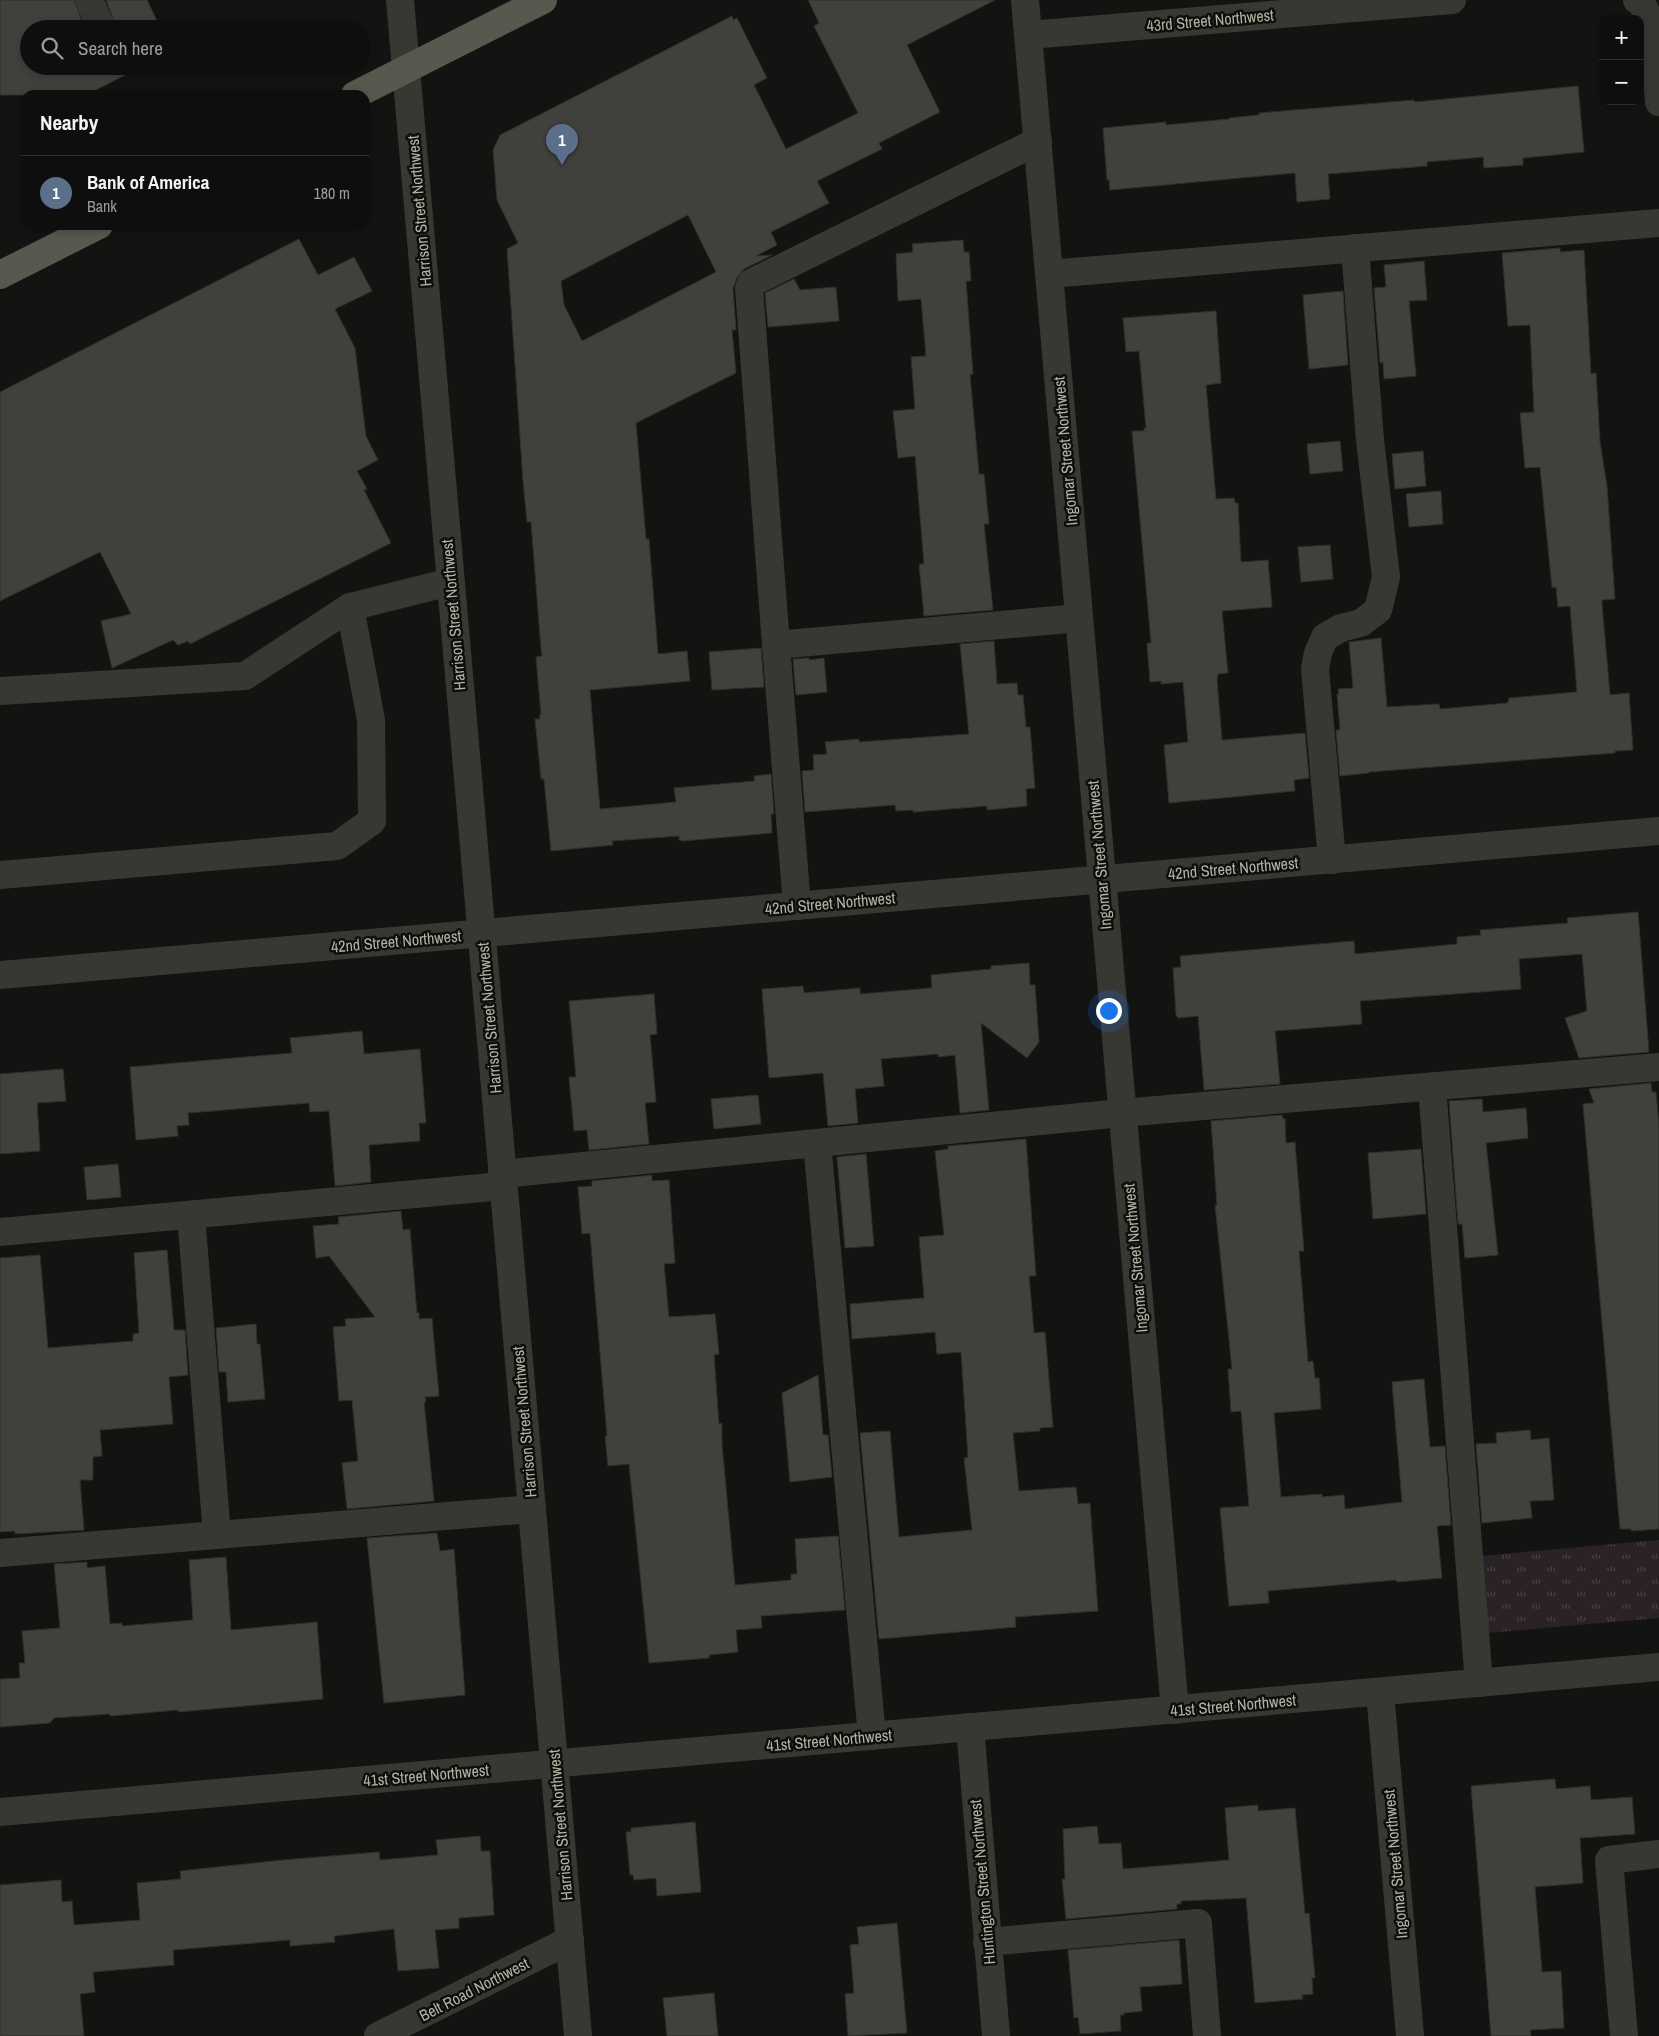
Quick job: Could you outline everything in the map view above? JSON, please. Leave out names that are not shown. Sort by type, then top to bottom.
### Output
[{"type":"main road","points":[[365,90],[529,3]]},
{"type":"main road","points":[[0,275],[89,230]]},
{"type":"street","points":[[88,0],[98,20]]},
{"type":"street","name":"Harrison Street Northwest","points":[[400,0],[578,2036]]},
{"type":"street","name":"Ingomar Street Northwest","points":[[1026,0],[1101,880],[1175,1710]]},
{"type":"street","name":"43rd Street Northwest","points":[[1029,34],[1452,0]]},
{"type":"street","points":[[1639,1],[1653,26],[1659,102]]},
{"type":"street","points":[[797,906],[749,288],[751,283],[1038,140]]},
{"type":"street","points":[[1049,274],[1659,223]]},
{"type":"street","points":[[1332,860],[1315,669],[1318,653],[1325,637],[1341,628],[1361,623],[1378,610],[1386,577],[1370,440],[1355,248]]},
{"type":"street","points":[[0,691],[246,676],[350,607],[450,582]]},
{"type":"street","points":[[0,875],[337,846],[372,821],[371,720],[350,607]]},
{"type":"street","points":[[776,644],[1079,618]]},
{"type":"street","name":"42nd Street Northwest","points":[[0,975],[1659,831]]},
{"type":"street","points":[[0,1232],[191,1215],[817,1143],[1122,1113],[1659,1067]]},
{"type":"street","points":[[1432,1087],[1480,1683]]},
{"type":"street","points":[[817,1143],[872,1736]]},
{"type":"street","points":[[191,1215],[217,1535]]},
{"type":"street","points":[[0,1554],[532,1509]]},
{"type":"street","name":"41st Street Northwest","points":[[0,1812],[1659,1667]]},
{"type":"street","name":"Ingomar Street Northwest","points":[[1380,1692],[1410,2036]]},
{"type":"street","name":"Huntington Street Northwest","points":[[970,1727],[996,2036]]},
{"type":"street","points":[[1624,2036],[1609,1860],[1659,1854]]},
{"type":"street","points":[[987,1942],[1198,1923],[1207,2036]]},
{"type":"street","name":"Belt Road Northwest","points":[[378,2036],[570,1940]]},
{"type":"green space","points":[[1659,1540],[1659,1618],[1487,1633],[1480,1556]]},
{"type":"building","points":[[0,0],[74,0],[82,20],[20,20],[20,75],[125,75],[96,90],[20,90],[20,95],[0,95]]},
{"type":"building","points":[[106,0],[147,0],[157,20],[114,20]]},
{"type":"building","points":[[808,0],[995,0],[907,45],[940,112],[879,143],[882,149],[817,181],[829,203],[771,232],[777,245],[756,256],[772,255],[744,269],[737,277],[733,289],[736,330],[732,330],[736,373],[636,423],[646,539],[649,539],[658,654],[687,651],[690,681],[590,690],[600,809],[676,802],[674,788],[755,781],[754,776],[771,774],[774,814],[771,814],[772,833],[683,841],[679,840],[679,836],[612,841],[613,845],[551,851],[544,779],[541,779],[535,719],[540,719],[539,715],[541,715],[536,657],[542,656],[531,522],[527,522],[523,481],[507,249],[518,243],[497,200],[493,150],[500,135],[732,16],[733,20],[737,18],[767,78],[754,85],[786,149],[858,113],[814,26],[819,23]],"holes":[[[688,215],[716,272],[582,341],[564,305],[561,281]]]},
{"type":"building","points":[[1578,86],[1584,152],[1523,158],[1523,165],[1484,168],[1483,157],[1427,162],[1427,166],[1328,174],[1330,199],[1297,202],[1295,173],[1110,190],[1109,179],[1107,180],[1103,128],[1166,122],[1166,125],[1229,119],[1259,115],[1259,113],[1414,100],[1415,102]]},
{"type":"building","points":[[299,239],[318,275],[354,257],[372,291],[335,309],[355,348],[366,436],[378,460],[357,471],[367,489],[364,490],[391,543],[190,644],[188,641],[178,645],[173,640],[112,668],[101,621],[131,614],[100,552],[0,601],[0,392]]},
{"type":"building","points":[[963,240],[964,252],[969,252],[971,281],[966,281],[973,374],[970,375],[979,474],[984,474],[989,524],[984,524],[993,610],[924,616],[919,564],[924,564],[915,456],[898,458],[893,411],[915,409],[911,357],[926,356],[921,299],[898,301],[896,254],[913,252],[912,244]]},
{"type":"building","points":[[1560,248],[1560,252],[1584,250],[1591,374],[1596,373],[1600,442],[1607,486],[1615,599],[1602,600],[1610,695],[1629,693],[1633,750],[1340,776],[1336,730],[1340,730],[1337,694],[1339,694],[1338,689],[1353,688],[1349,642],[1381,638],[1387,707],[1439,704],[1440,709],[1508,703],[1509,698],[1577,692],[1570,606],[1558,607],[1556,587],[1552,588],[1540,467],[1525,468],[1520,413],[1534,412],[1530,325],[1508,326],[1502,253]]},
{"type":"building","points":[[1424,261],[1427,300],[1409,301],[1416,376],[1384,379],[1383,362],[1380,363],[1374,288],[1386,287],[1384,265]]},
{"type":"building","points":[[794,279],[800,290],[836,287],[839,321],[768,327],[765,293]]},
{"type":"building","points":[[1343,291],[1348,365],[1309,369],[1303,295]]},
{"type":"building","points":[[1216,311],[1221,383],[1206,385],[1216,499],[1234,498],[1235,503],[1238,503],[1241,562],[1268,560],[1272,607],[1222,611],[1228,673],[1218,674],[1217,680],[1222,740],[1305,733],[1309,778],[1294,780],[1295,791],[1169,803],[1164,745],[1188,742],[1183,682],[1161,684],[1161,681],[1150,682],[1147,643],[1151,643],[1132,431],[1144,431],[1144,428],[1146,428],[1139,351],[1126,352],[1123,318]]},
{"type":"building","points":[[1340,441],[1343,471],[1310,474],[1307,444]]},
{"type":"building","points":[[1423,451],[1426,486],[1395,489],[1392,454]]},
{"type":"building","points":[[1441,491],[1443,524],[1409,527],[1406,494]]},
{"type":"building","points":[[1330,545],[1333,579],[1301,582],[1298,547]]},
{"type":"building","points":[[994,641],[997,684],[1017,683],[1018,695],[1023,695],[1026,727],[1030,727],[1035,788],[1026,789],[1027,806],[987,810],[987,806],[913,812],[913,810],[896,811],[895,805],[805,812],[802,771],[814,770],[813,755],[827,754],[825,742],[859,739],[859,742],[969,734],[960,644]]},
{"type":"building","points":[[761,648],[764,687],[712,690],[709,652]]},
{"type":"building","points":[[809,658],[809,660],[824,658],[827,692],[796,695],[793,659]]},
{"type":"building","points":[[1638,912],[1649,1052],[1579,1058],[1565,1018],[1587,1011],[1582,954],[1519,959],[1521,989],[1360,1001],[1362,1024],[1275,1031],[1280,1084],[1204,1090],[1198,1016],[1178,1018],[1176,1015],[1173,968],[1181,967],[1180,956],[1354,941],[1355,954],[1457,944],[1457,937],[1481,935],[1480,930],[1568,923],[1567,918]]},
{"type":"building","points":[[1029,963],[1030,985],[1035,985],[1039,1042],[1027,1058],[981,1023],[989,1110],[960,1113],[955,1055],[938,1057],[938,1054],[881,1059],[884,1086],[855,1089],[858,1123],[828,1126],[823,1073],[769,1078],[762,989],[803,986],[804,993],[860,988],[860,994],[932,988],[931,975],[991,969],[991,966]]},
{"type":"building","points":[[654,994],[657,1034],[650,1035],[656,1102],[645,1103],[649,1144],[589,1150],[587,1130],[574,1131],[569,1077],[576,1077],[569,1001]]},
{"type":"building","points":[[362,1031],[364,1054],[420,1049],[426,1123],[419,1123],[420,1141],[369,1145],[371,1182],[335,1186],[329,1111],[310,1112],[309,1103],[188,1113],[189,1125],[177,1126],[178,1136],[136,1140],[130,1067],[292,1053],[290,1038]]},
{"type":"building","points":[[63,1069],[66,1101],[37,1103],[40,1151],[0,1154],[0,1074]]},
{"type":"building","points":[[1651,1083],[1652,1092],[1656,1092],[1659,1127],[1659,1529],[1631,1531],[1631,1529],[1620,1529],[1583,1104],[1594,1103],[1589,1089]]},
{"type":"building","points":[[758,1095],[761,1124],[714,1129],[711,1099]]},
{"type":"building","points":[[1482,1099],[1483,1112],[1526,1108],[1528,1138],[1486,1143],[1498,1255],[1465,1258],[1462,1224],[1458,1224],[1449,1101]]},
{"type":"building","points":[[1282,1115],[1283,1119],[1285,1118],[1286,1143],[1295,1142],[1304,1251],[1299,1251],[1308,1362],[1313,1361],[1315,1378],[1319,1378],[1321,1409],[1274,1413],[1281,1497],[1322,1494],[1322,1497],[1344,1495],[1345,1509],[1402,1502],[1392,1382],[1424,1379],[1430,1447],[1445,1446],[1451,1525],[1437,1526],[1442,1578],[1268,1591],[1269,1603],[1229,1606],[1220,1508],[1249,1506],[1241,1411],[1231,1412],[1228,1369],[1232,1369],[1215,1205],[1217,1205],[1211,1121]]},
{"type":"building","points":[[1026,1139],[1036,1276],[1029,1276],[1034,1333],[1045,1332],[1053,1427],[1040,1428],[1040,1431],[1013,1433],[1019,1491],[1076,1487],[1078,1504],[1090,1503],[1098,1611],[1015,1617],[1016,1627],[879,1639],[860,1433],[890,1431],[899,1537],[972,1530],[964,1458],[968,1457],[961,1352],[937,1354],[935,1332],[852,1339],[850,1304],[924,1298],[919,1237],[944,1235],[935,1151],[948,1149],[948,1146]]},
{"type":"building","points":[[1421,1149],[1426,1214],[1373,1219],[1368,1153]]},
{"type":"building","points":[[866,1154],[874,1246],[845,1248],[837,1157]]},
{"type":"building","points":[[118,1164],[121,1197],[87,1200],[84,1167]]},
{"type":"building","points":[[652,1175],[652,1181],[669,1180],[675,1263],[664,1264],[669,1317],[715,1314],[719,1354],[714,1355],[719,1424],[722,1423],[722,1444],[735,1585],[791,1580],[791,1574],[797,1574],[795,1539],[838,1536],[845,1610],[761,1616],[762,1628],[736,1630],[738,1652],[709,1655],[709,1658],[649,1663],[629,1464],[608,1466],[590,1233],[582,1234],[578,1187],[592,1186],[592,1181]]},
{"type":"building","points":[[401,1211],[403,1230],[410,1229],[417,1313],[419,1313],[419,1319],[432,1318],[439,1396],[425,1397],[426,1402],[424,1402],[434,1501],[347,1509],[342,1463],[358,1461],[352,1400],[339,1401],[333,1327],[346,1326],[345,1319],[375,1317],[329,1256],[316,1258],[313,1226],[339,1224],[338,1217]]},
{"type":"building","points":[[167,1250],[174,1330],[185,1330],[188,1375],[169,1377],[173,1424],[100,1430],[102,1456],[93,1457],[93,1480],[80,1480],[84,1530],[15,1534],[15,1531],[0,1532],[0,1258],[40,1255],[48,1348],[133,1341],[133,1334],[139,1333],[134,1253]]},
{"type":"building","points":[[256,1324],[257,1344],[260,1344],[265,1399],[228,1402],[226,1372],[219,1372],[216,1328]]},
{"type":"building","points":[[818,1375],[823,1435],[828,1435],[832,1477],[790,1482],[782,1393]]},
{"type":"building","points":[[1530,1430],[1531,1440],[1549,1438],[1554,1500],[1530,1501],[1532,1518],[1482,1523],[1476,1444],[1497,1443],[1496,1433]]},
{"type":"building","points":[[437,1533],[440,1551],[454,1549],[465,1695],[384,1703],[367,1538]]},
{"type":"building","points":[[226,1557],[231,1630],[317,1622],[323,1699],[178,1712],[178,1710],[110,1716],[110,1714],[54,1718],[50,1723],[0,1727],[0,1679],[20,1678],[19,1663],[25,1663],[22,1631],[60,1628],[54,1564],[87,1562],[87,1568],[105,1566],[110,1624],[122,1623],[122,1626],[193,1620],[189,1560]]},
{"type":"building","points":[[1555,1779],[1556,1789],[1590,1786],[1591,1800],[1632,1797],[1635,1834],[1580,1838],[1583,1883],[1535,1887],[1542,1972],[1561,1971],[1564,2028],[1530,2030],[1531,2036],[1491,2036],[1471,1786]]},
{"type":"building","points":[[1258,1805],[1258,1811],[1295,1808],[1305,1914],[1309,1913],[1315,1978],[1312,1978],[1313,1994],[1302,1995],[1303,1999],[1255,2003],[1246,1898],[1181,1901],[1181,1904],[1177,1904],[1177,1909],[1066,1919],[1062,1879],[1065,1879],[1063,1829],[1097,1826],[1099,1844],[1121,1843],[1123,1869],[1229,1860],[1225,1808]]},
{"type":"building","points":[[695,1822],[701,1892],[657,1896],[656,1878],[634,1880],[633,1875],[630,1875],[626,1832],[631,1832],[631,1828]]},
{"type":"building","points":[[480,1836],[481,1851],[490,1851],[494,1915],[459,1918],[459,1928],[435,1930],[439,1968],[398,1971],[394,1929],[334,1936],[335,1942],[290,1946],[290,1940],[173,1950],[174,1965],[93,1972],[95,1992],[80,1994],[84,2036],[0,2036],[0,1885],[61,1880],[62,1902],[72,1901],[74,1925],[140,1920],[137,1883],[181,1879],[180,1871],[379,1852],[380,1860],[438,1855],[436,1840]]},
{"type":"building","points":[[897,1923],[907,2033],[848,2036],[845,1994],[854,1993],[850,1945],[859,1944],[857,1927]]},
{"type":"building","points":[[1179,1940],[1182,1984],[1140,1987],[1142,2011],[1120,2015],[1121,2031],[1080,2034],[1078,2017],[1074,2018],[1068,1950]]},
{"type":"building","points":[[714,1993],[718,2036],[667,2036],[663,1998]]},
{"type":"place","name":"Bank of America","points":[[562,165]]}]
